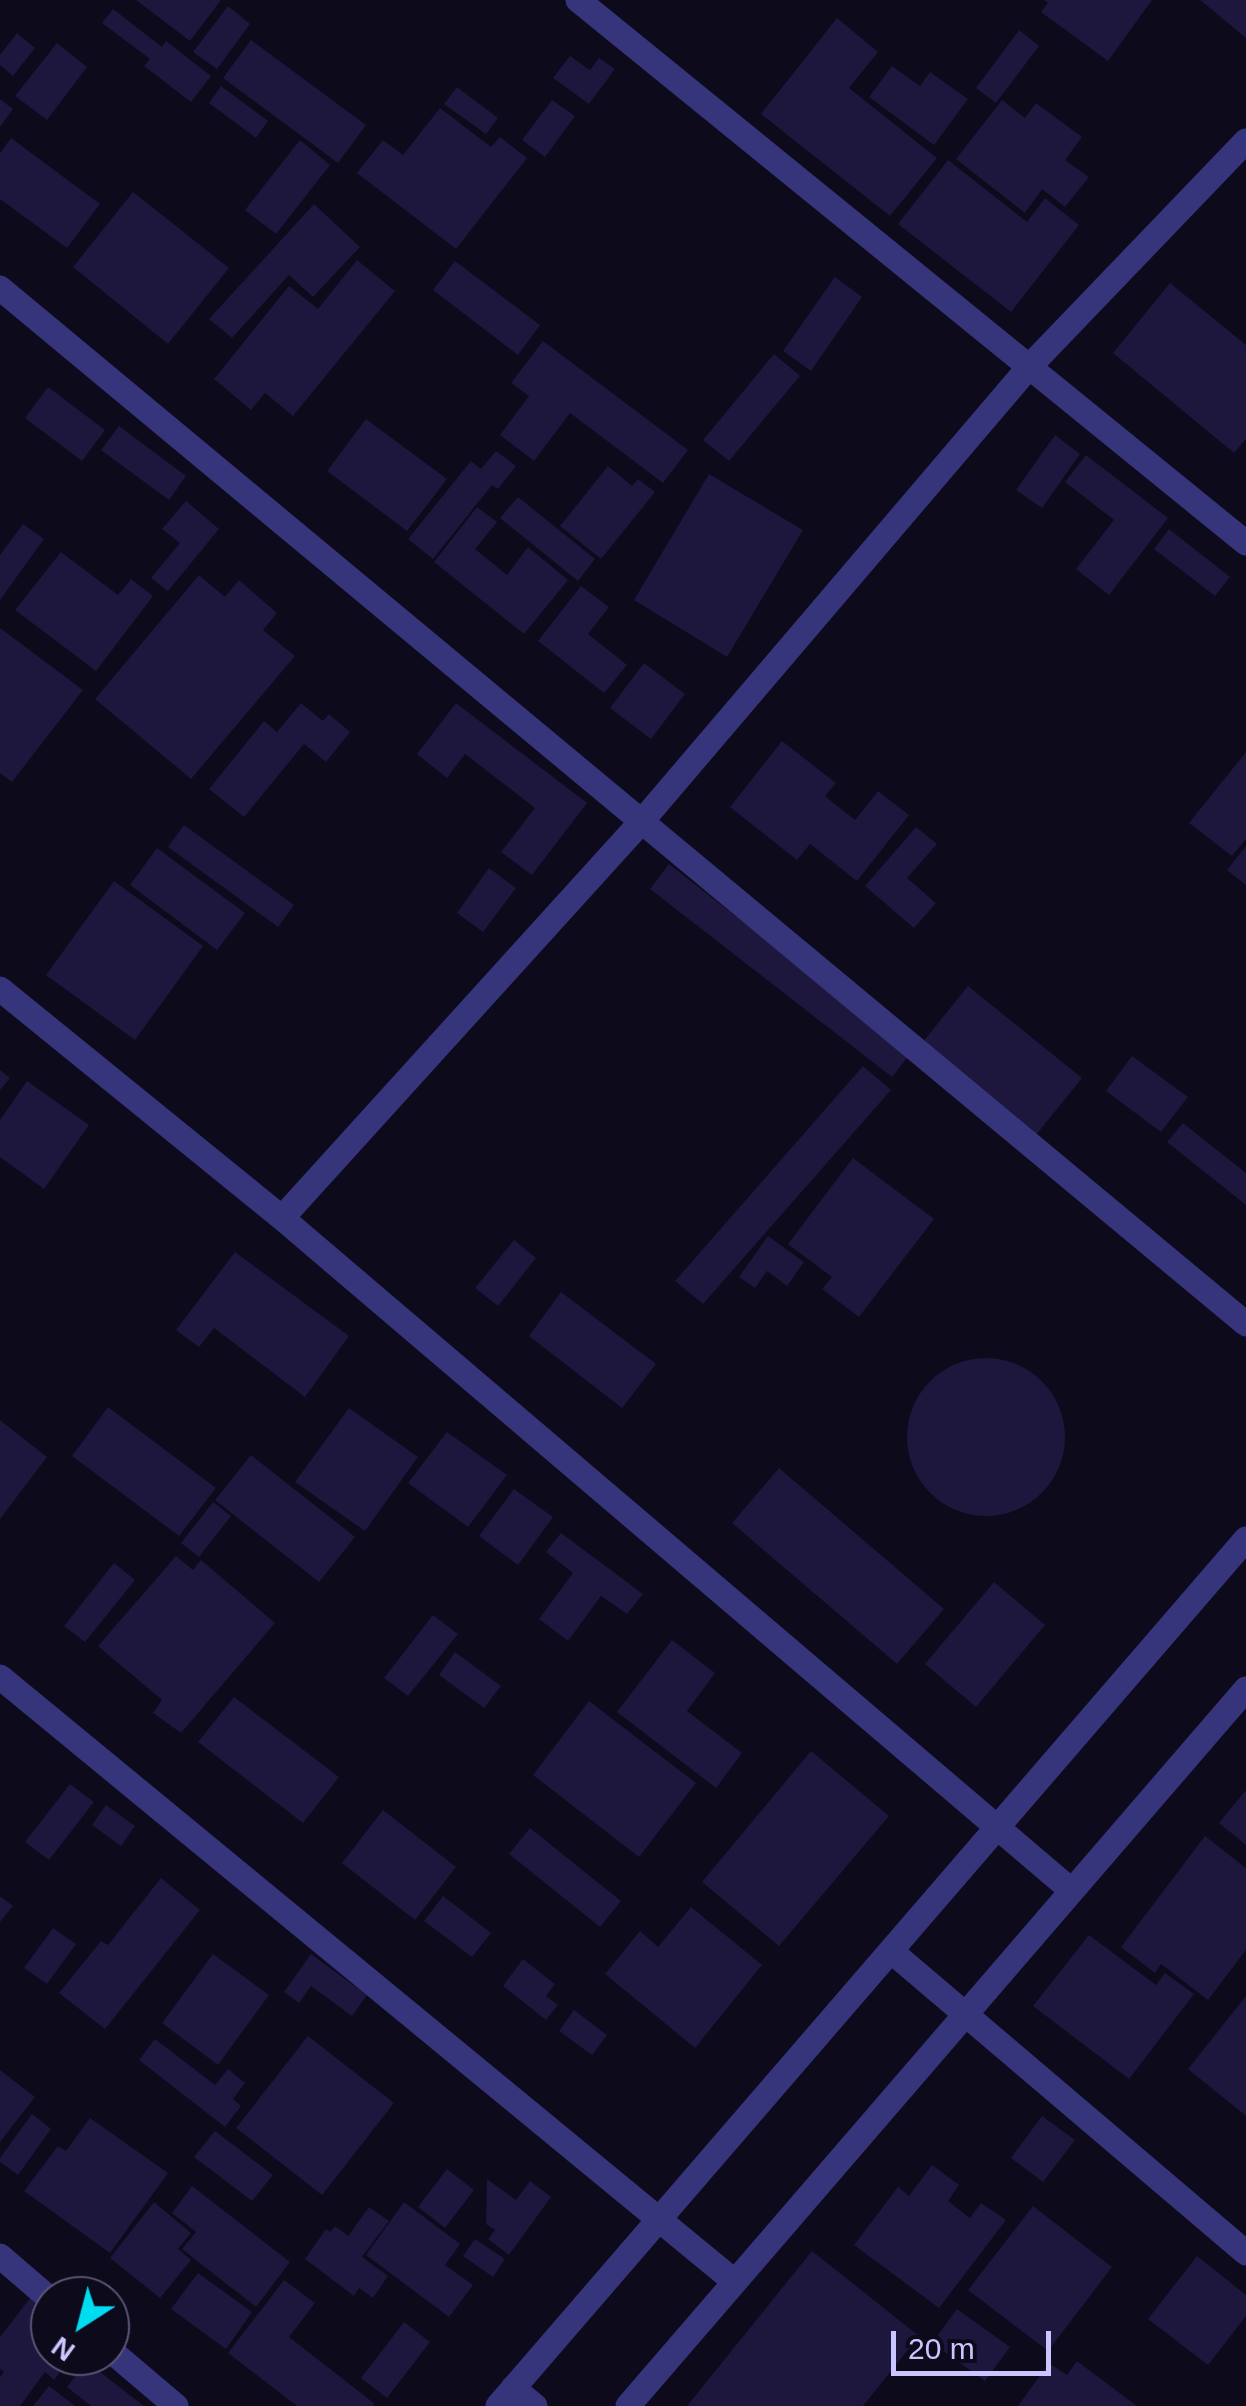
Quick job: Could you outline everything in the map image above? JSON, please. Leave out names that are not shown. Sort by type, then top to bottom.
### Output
[{"type":"street","points":[[578,0],[1246,543]]},
{"type":"street","points":[[282,1218],[643,820],[1030,367],[1246,141]]},
{"type":"street","points":[[0,288],[1246,1324]]},
{"type":"street","points":[[0,988],[282,1218],[1072,1891]]},
{"type":"street","points":[[535,2406],[506,2397],[1246,1540]]},
{"type":"street","points":[[0,1677],[735,2282]]},
{"type":"street","points":[[628,2406],[1246,1689]]},
{"type":"street","points":[[891,1951],[1246,2253]]},
{"type":"street","points":[[0,2256],[30,2281]]},
{"type":"street","points":[[130,2367],[176,2406]]},
{"type":"building","points":[[136,0],[221,0],[190,41]]},
{"type":"building","points":[[1044,0],[1152,0],[1108,61],[1041,12],[1048,3]]},
{"type":"building","points":[[1200,0],[1246,0],[1246,38]]},
{"type":"building","points":[[228,6],[250,24],[217,69],[193,52]]},
{"type":"building","points":[[113,9],[162,47],[166,41],[211,76],[191,102],[144,66],[150,59],[102,23]]},
{"type":"building","points":[[837,18],[878,52],[849,88],[937,158],[890,216],[761,114]]},
{"type":"building","points":[[1019,30],[1039,46],[996,103],[976,88]]},
{"type":"building","points":[[17,33],[35,48],[13,76],[0,65],[0,55]]},
{"type":"building","points":[[251,40],[366,125],[338,163],[223,78]]},
{"type":"building","points":[[57,43],[87,67],[47,120],[15,96]]},
{"type":"building","points":[[570,56],[590,70],[599,58],[615,69],[589,104],[553,78]]},
{"type":"building","points":[[892,66],[920,86],[930,72],[968,99],[934,145],[869,97]]},
{"type":"building","points":[[221,86],[268,121],[256,138],[209,103]]},
{"type":"building","points":[[457,87],[498,118],[486,134],[444,104]]},
{"type":"building","points":[[0,99],[13,109],[0,127]]},
{"type":"building","points":[[552,100],[575,116],[545,157],[522,140]]},
{"type":"building","points":[[1002,100],[1025,118],[1036,103],[1082,137],[1065,160],[1089,177],[1065,207],[1042,189],[1025,213],[956,159]]},
{"type":"building","points":[[440,108],[491,147],[500,137],[527,158],[456,249],[357,173],[383,140],[403,155]]},
{"type":"building","points":[[11,138],[100,204],[67,248],[0,199],[0,153]]},
{"type":"building","points":[[300,140],[330,165],[276,234],[245,210]]},
{"type":"building","points":[[948,160],[1027,222],[1045,198],[1079,225],[1011,312],[898,224]]},
{"type":"building","points":[[133,192],[229,268],[168,344],[73,267]]},
{"type":"building","points":[[314,204],[360,247],[313,297],[289,275],[232,338],[209,319]]},
{"type":"building","points":[[357,260],[395,291],[293,416],[265,393],[251,410],[214,379],[289,286],[318,309]]},
{"type":"building","points":[[455,261],[540,325],[518,355],[433,290]]},
{"type":"building","points":[[835,277],[862,297],[811,371],[783,351]]},
{"type":"building","points":[[1170,283],[1246,345],[1246,439],[1234,453],[1113,353]]},
{"type":"building","points":[[543,341],[688,450],[663,483],[570,413],[534,461],[500,435],[529,396],[511,383]]},
{"type":"building","points":[[774,354],[800,376],[729,461],[703,440]]},
{"type":"building","points":[[48,387],[105,430],[82,461],[25,418]]},
{"type":"building","points":[[366,419],[447,479],[407,531],[327,471]]},
{"type":"building","points":[[119,426],[186,476],[169,500],[101,450]]},
{"type":"building","points":[[1055,435],[1080,454],[1042,508],[1016,490]]},
{"type":"building","points":[[496,451],[516,466],[498,489],[492,485],[433,559],[408,539],[471,461],[481,469]]},
{"type":"building","points":[[1086,455],[1168,518],[1109,595],[1076,569],[1114,520],[1065,482]]},
{"type":"building","points":[[608,466],[632,486],[638,479],[655,492],[601,559],[560,526]]},
{"type":"building","points":[[709,474],[803,530],[727,657],[634,600]]},
{"type":"building","points":[[518,497],[595,559],[578,581],[500,518]]},
{"type":"building","points":[[186,501],[219,529],[168,591],[151,578],[180,543],[162,529]]},
{"type":"building","points":[[477,507],[497,522],[475,549],[507,575],[528,547],[568,580],[524,634],[434,562]]},
{"type":"building","points":[[23,524],[44,539],[0,600],[0,555]]},
{"type":"building","points":[[1169,529],[1230,577],[1215,596],[1154,549]]},
{"type":"building","points":[[61,552],[118,595],[131,579],[153,596],[96,671],[15,610]]},
{"type":"building","points":[[199,575],[225,597],[239,580],[277,613],[263,630],[295,656],[191,779],[95,699]]},
{"type":"building","points":[[581,586],[609,607],[588,634],[627,665],[604,693],[538,641]]},
{"type":"building","points":[[0,628],[83,690],[12,782],[0,773]]},
{"type":"building","points":[[644,663],[685,694],[651,739],[610,708]]},
{"type":"building","points":[[301,703],[323,721],[329,714],[350,732],[326,762],[304,744],[244,817],[209,789],[264,721],[277,732]]},
{"type":"building","points":[[456,703],[587,803],[532,875],[501,852],[535,808],[465,754],[447,778],[417,754]]},
{"type":"building","points":[[782,741],[836,783],[825,796],[855,820],[878,791],[909,815],[857,881],[810,844],[797,860],[730,807]]},
{"type":"building","points":[[1246,752],[1246,839],[1232,856],[1189,823]]},
{"type":"building","points":[[184,825],[294,905],[278,927],[168,847]]},
{"type":"building","points":[[916,827],[937,844],[907,878],[936,903],[914,928],[865,886]]},
{"type":"building","points":[[1246,846],[1246,885],[1227,870]]},
{"type":"building","points":[[157,848],[245,913],[217,950],[130,885]]},
{"type":"building","points":[[669,864],[911,1053],[892,1077],[650,889]]},
{"type":"building","points":[[489,868],[516,888],[483,932],[457,913]]},
{"type":"building","points":[[114,881],[203,946],[135,1040],[46,975]]},
{"type":"building","points":[[968,986],[1082,1078],[1036,1135],[922,1043]]},
{"type":"building","points":[[1132,1056],[1188,1097],[1161,1132],[1106,1091]]},
{"type":"building","points":[[863,1066],[891,1090],[703,1304],[675,1281]]},
{"type":"building","points":[[0,1070],[10,1078],[0,1090]]},
{"type":"building","points":[[27,1081],[89,1125],[44,1189],[0,1157],[0,1120]]},
{"type":"building","points":[[1183,1123],[1246,1173],[1246,1205],[1167,1142]]},
{"type":"building","points":[[853,1158],[934,1219],[859,1317],[822,1289],[832,1277],[788,1244]]},
{"type":"building","points":[[768,1236],[804,1262],[787,1286],[767,1271],[755,1288],[739,1277]]},
{"type":"building","points":[[514,1240],[536,1258],[498,1306],[475,1288]]},
{"type":"building","points":[[235,1252],[349,1336],[305,1397],[214,1328],[199,1347],[176,1330]]},
{"type":"building","points":[[561,1292],[656,1364],[622,1408],[529,1336]]},
{"type":"building","points":[[986,1358],[1016,1364],[1042,1381],[1059,1407],[1065,1437],[1059,1467],[1042,1493],[1016,1510],[986,1516],[956,1510],[930,1493],[913,1467],[907,1437],[913,1407],[930,1381],[956,1364]]},
{"type":"building","points":[[108,1407],[216,1488],[179,1536],[72,1456]]},
{"type":"building","points":[[349,1408],[418,1457],[365,1531],[295,1482]]},
{"type":"building","points":[[0,1420],[47,1457],[0,1519]]},
{"type":"building","points":[[447,1432],[507,1475],[468,1527],[408,1483]]},
{"type":"building","points":[[251,1455],[355,1537],[319,1582],[215,1500]]},
{"type":"building","points":[[779,1468],[944,1609],[897,1664],[732,1523]]},
{"type":"building","points":[[514,1489],[553,1517],[518,1565],[479,1536]]},
{"type":"building","points":[[213,1502],[231,1516],[199,1557],[181,1543]]},
{"type":"building","points":[[561,1533],[643,1594],[627,1614],[601,1596],[568,1641],[539,1619],[573,1573],[546,1552]]},
{"type":"building","points":[[176,1556],[193,1570],[201,1560],[275,1623],[181,1733],[153,1713],[162,1700],[98,1646]]},
{"type":"building","points":[[114,1563],[135,1580],[85,1642],[64,1626]]},
{"type":"building","points":[[994,1582],[1045,1625],[976,1707],[925,1664]]},
{"type":"building","points":[[433,1615],[458,1634],[408,1696],[384,1678]]},
{"type":"building","points":[[672,1640],[715,1673],[687,1711],[742,1753],[716,1788],[617,1712]]},
{"type":"building","points":[[455,1652],[501,1686],[484,1708],[439,1675]]},
{"type":"building","points":[[234,1697],[339,1777],[303,1823],[198,1742]]},
{"type":"building","points":[[589,1701],[696,1783],[639,1857],[533,1775]]},
{"type":"building","points":[[811,1751],[889,1816],[779,1946],[702,1882]]},
{"type":"building","points":[[70,1784],[94,1802],[49,1860],[25,1842]]},
{"type":"building","points":[[1246,1790],[1246,1845],[1219,1823]]},
{"type":"building","points":[[106,1805],[135,1826],[121,1846],[92,1825]]},
{"type":"building","points":[[383,1810],[456,1867],[415,1920],[342,1863]]},
{"type":"building","points":[[530,1828],[621,1901],[600,1927],[509,1854]]},
{"type":"building","points":[[1205,1836],[1246,1868],[1246,1950],[1208,2000],[1161,1964],[1155,1973],[1121,1947]]},
{"type":"building","points":[[161,1878],[200,1910],[105,2029],[59,1993],[101,1941],[108,1945]]},
{"type":"building","points":[[0,1896],[13,1906],[0,1922]]},
{"type":"building","points":[[443,1896],[491,1933],[472,1957],[424,1921]]},
{"type":"building","points":[[691,1907],[762,1965],[695,2048],[605,1974],[640,1931],[658,1947]]},
{"type":"building","points":[[53,1928],[76,1944],[47,1984],[24,1968]]},
{"type":"building","points":[[1089,1935],[1156,1985],[1165,1973],[1194,1994],[1129,2079],[1033,2006]]},
{"type":"building","points":[[213,1954],[269,1995],[218,2065],[162,2023]]},
{"type":"building","points":[[311,1954],[367,1995],[352,2016],[311,1986],[299,2003],[284,1992]]},
{"type":"building","points":[[523,1959],[555,1984],[546,1996],[558,2005],[546,2020],[503,1986]]},
{"type":"building","points":[[1246,1996],[1246,2116],[1188,2069]]},
{"type":"building","points":[[574,2010],[607,2035],[592,2055],[559,2031]]},
{"type":"building","points":[[308,2036],[394,2103],[322,2195],[236,2128]]},
{"type":"building","points":[[155,2039],[215,2085],[228,2069],[245,2083],[233,2099],[241,2106],[225,2127],[139,2060]]},
{"type":"building","points":[[0,2070],[35,2097],[0,2142]]},
{"type":"building","points":[[32,2114],[51,2129],[18,2175],[0,2158]]},
{"type":"building","points":[[1042,2116],[1075,2140],[1043,2182],[1011,2158]]},
{"type":"building","points":[[90,2118],[168,2173],[110,2253],[24,2191],[58,2146],[66,2151]]},
{"type":"building","points":[[215,2131],[273,2175],[252,2201],[194,2157]]},
{"type":"building","points":[[932,2165],[959,2185],[948,2201],[970,2218],[981,2203],[1006,2220],[939,2308],[854,2245],[898,2187],[909,2196]]},
{"type":"building","points":[[447,2169],[474,2190],[445,2228],[418,2207]]},
{"type":"building","points":[[487,2179],[516,2200],[530,2181],[551,2197],[509,2255],[488,2239],[495,2230],[486,2224]]},
{"type":"building","points":[[192,2186],[290,2262],[256,2307],[182,2249],[196,2232],[172,2213]]},
{"type":"building","points":[[154,2202],[191,2233],[178,2249],[191,2260],[160,2298],[110,2258]]},
{"type":"building","points":[[404,2202],[460,2244],[445,2265],[473,2285],[449,2317],[366,2255]]},
{"type":"building","points":[[1033,2206],[1112,2267],[1048,2351],[968,2290]]},
{"type":"building","points":[[369,2207],[389,2221],[362,2257],[388,2276],[373,2298],[359,2288],[354,2296],[305,2259],[326,2229],[330,2232],[335,2226],[348,2236]]},
{"type":"building","points":[[475,2239],[505,2259],[493,2277],[463,2256]]},
{"type":"building","points":[[812,2251],[919,2336],[863,2406],[687,2406]]},
{"type":"building","points":[[1197,2256],[1246,2295],[1246,2316],[1208,2365],[1148,2319]]},
{"type":"building","points":[[198,2273],[252,2312],[226,2349],[171,2309]]},
{"type":"building","points":[[284,2280],[315,2303],[289,2337],[373,2406],[297,2406],[228,2353]]},
{"type":"building","points":[[30,2298],[30,2376],[42,2376],[20,2406],[0,2406],[0,2377],[4,2372],[0,2369],[0,2337]]},
{"type":"building","points":[[957,2309],[1010,2347],[985,2381],[932,2343]]},
{"type":"building","points":[[404,2322],[430,2342],[387,2398],[361,2378]]},
{"type":"building","points":[[1077,2361],[1137,2406],[1018,2406],[1049,2363],[1067,2375]]},
{"type":"building","points":[[76,2376],[105,2376],[144,2406],[91,2406],[67,2387]]},
{"type":"building","points":[[49,2386],[75,2406],[33,2406]]}]
